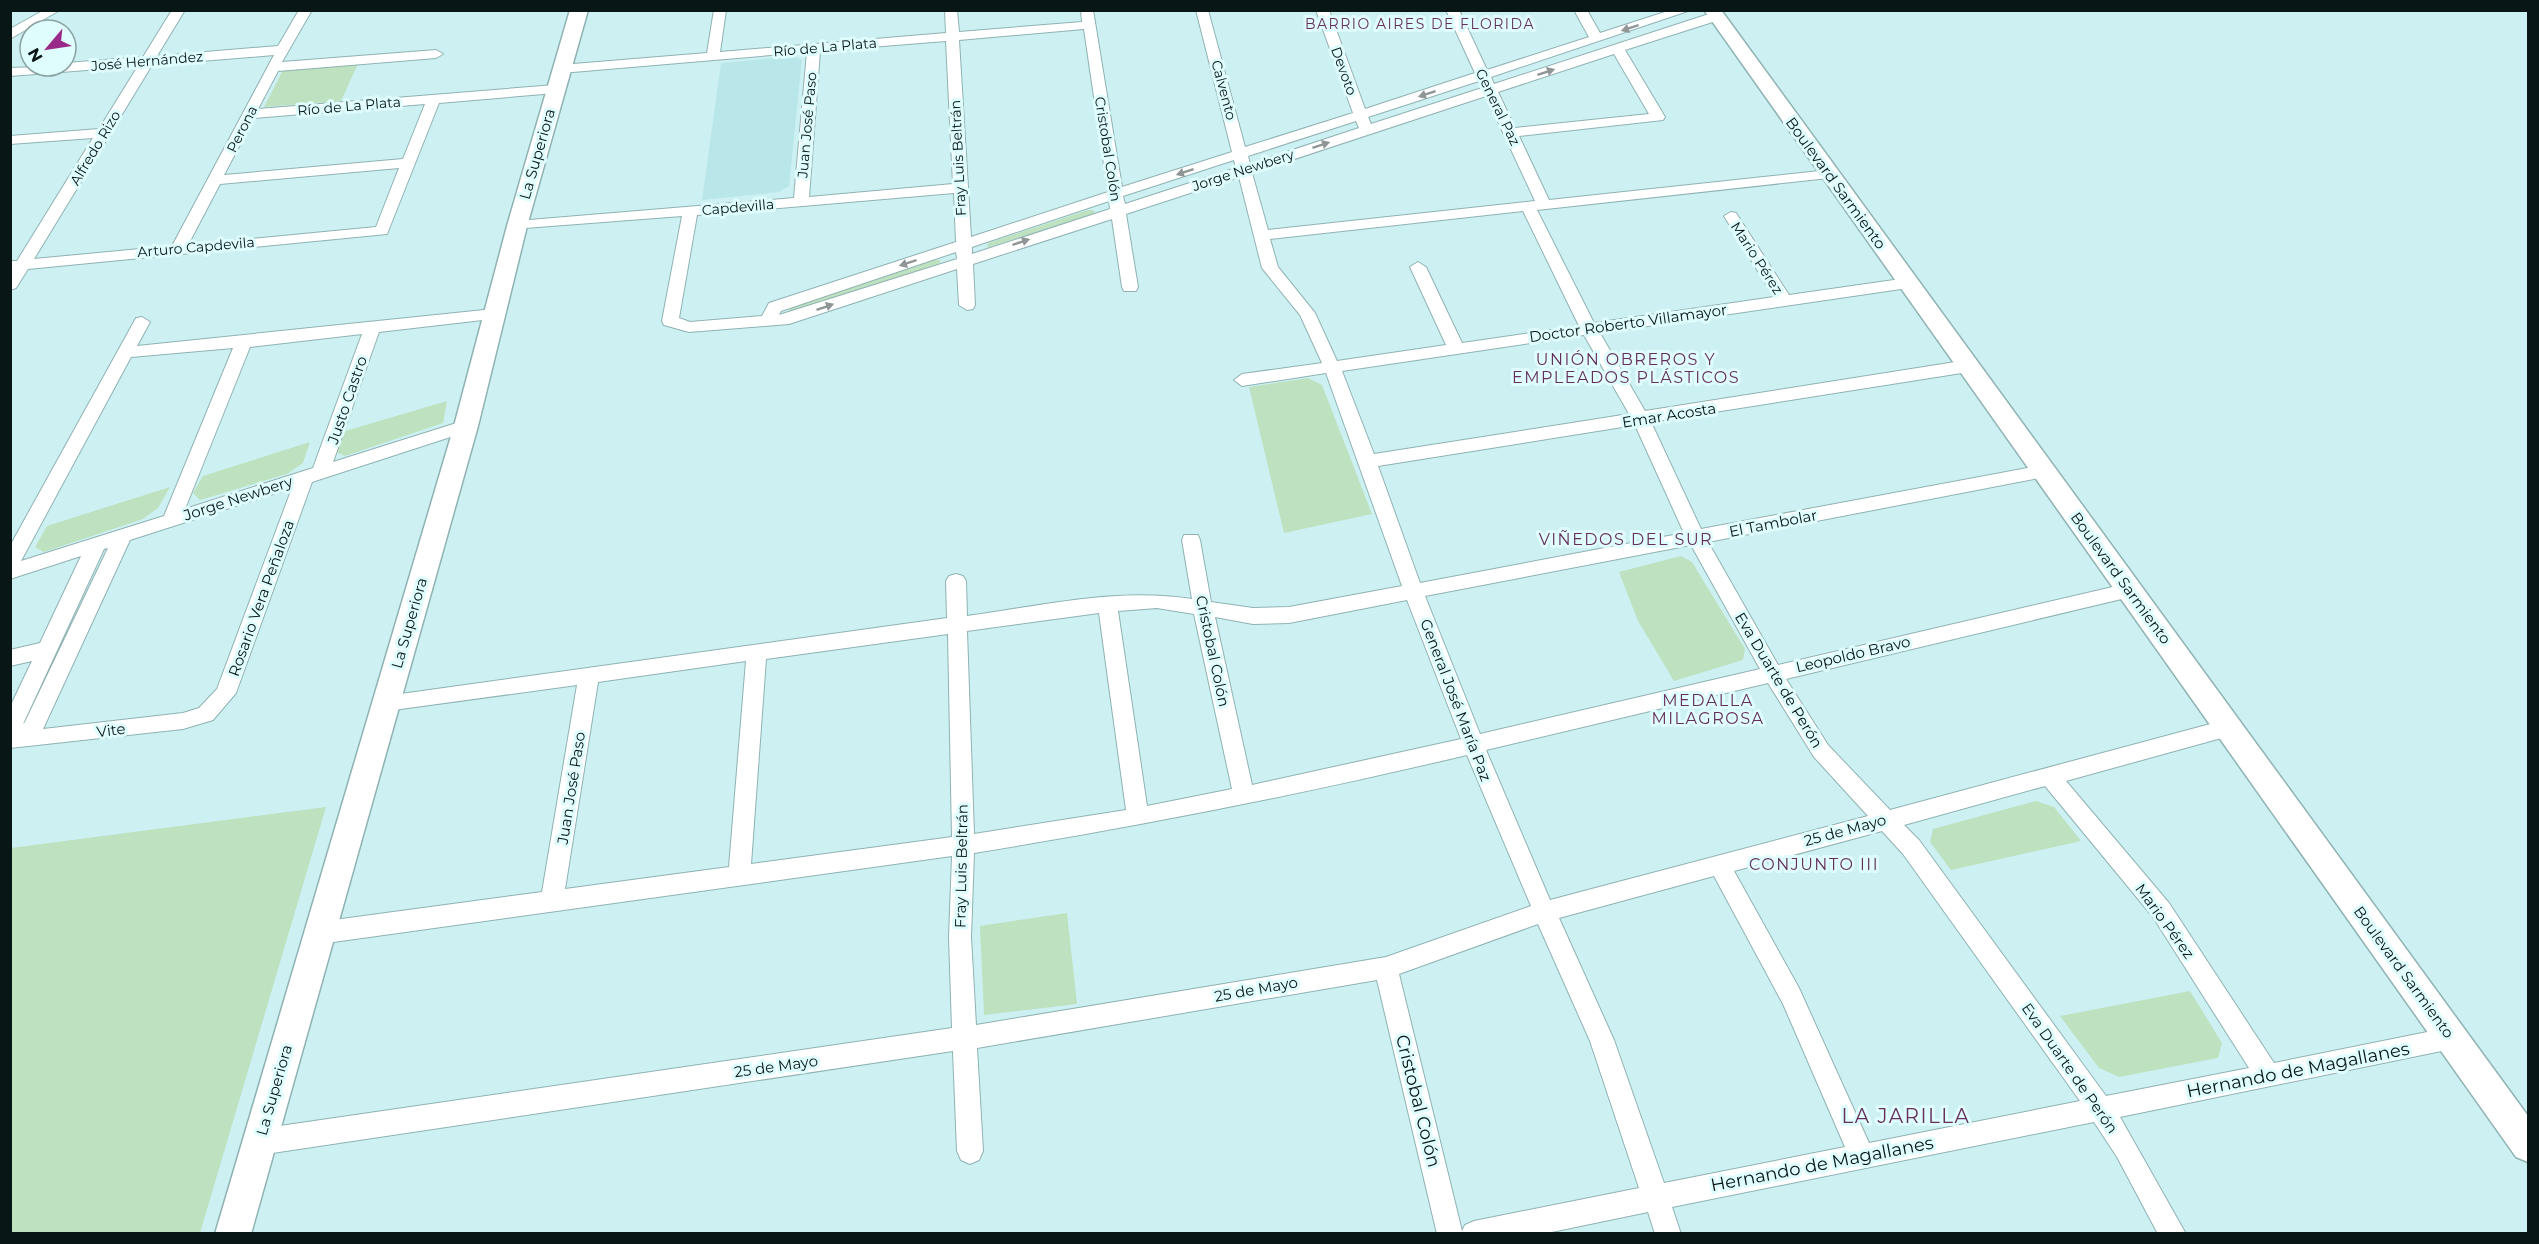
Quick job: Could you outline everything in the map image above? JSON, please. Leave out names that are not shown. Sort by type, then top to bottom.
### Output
[{"type":"main road","name":"La Superiora","points":[[233,1233],[466,426],[517,226],[579,10]]},
{"type":"main road","name":"Boulevard Sarmiento","points":[[1714,13],[2529,1145]]},
{"type":"street","points":[[10,35],[54,10]]},
{"type":"street","name":"Alfredo Rizo","points":[[10,285],[17,265],[104,133],[179,10]]},
{"type":"street","name":"Perona","points":[[179,248],[273,67],[306,10]]},
{"type":"street","points":[[713,56],[720,10]]},
{"type":"street","name":"Fray Luis Beltrán","points":[[951,10],[967,305]]},
{"type":"street","name":"Calvento","points":[[1202,10],[1246,170]]},
{"type":"street","name":"Devoto","points":[[1322,10],[1366,131]]},
{"type":"street","name":"General Paz","points":[[1452,10],[1510,134],[1536,205]]},
{"type":"street","points":[[1580,10],[1597,39]]},
{"type":"street","name":"Jorge Newbery","points":[[690,211],[670,321],[689,327],[789,319],[1115,194],[1685,10]]},
{"type":"street","name":"Jorge Newbery","points":[[964,252],[1118,211],[1618,49],[1714,13]]},
{"type":"street","name":"Río de La Plata","points":[[561,69],[951,37],[1088,18]]},
{"type":"street","name":"Cristobal Colón","points":[[1088,18],[1130,287]]},
{"type":"street","name":"Juan José Paso","points":[[801,202],[814,48]]},
{"type":"street","points":[[1510,134],[1658,117],[1618,49]]},
{"type":"street","name":"José Hernández","points":[[10,72],[283,50]]},
{"type":"street","points":[[273,67],[436,54]]},
{"type":"street","name":"Río de La Plata","points":[[250,114],[555,89]]},
{"type":"street","points":[[216,180],[409,163],[434,98]]},
{"type":"street","points":[[10,140],[104,133]]},
{"type":"street","name":"Arturo Capdevila","points":[[17,265],[179,248],[382,231],[409,163]]},
{"type":"street","name":"General José María Paz","points":[[1246,170],[1270,268],[1307,313],[1332,367],[1368,461],[1413,591],[1473,744],[1544,912],[1602,1040],[1668,1233]]},
{"type":"street","points":[[1262,234],[1829,174]]},
{"type":"street","name":"Capdevilla","points":[[517,226],[960,188]]},
{"type":"street","name":"Eva Duarte de Perón","points":[[1536,205],[1589,328],[1641,420],[1696,538],[1772,673],[1821,751],[1911,847],[2100,1109],[2126,1148],[2173,1233]]},
{"type":"street","name":"Mario Pérez","points":[[1731,216],[1784,300]]},
{"type":"street","points":[[1418,267],[1456,348]]},
{"type":"street","name":"Doctor Roberto Villamayor","points":[[1242,380],[1908,283]]},
{"type":"street","points":[[126,352],[244,342],[494,314]]},
{"type":"street","points":[[10,564],[142,322]]},
{"type":"street","name":"Justo Castro","points":[[313,474],[372,328]]},
{"type":"street","points":[[172,519],[244,342]]},
{"type":"street","name":"Emar Acosta","points":[[1368,461],[1641,420],[1968,366]]},
{"type":"street","name":"Jorge Newbery","points":[[10,572],[466,426]]},
{"type":"street","name":"El Tambolar","points":[[386,703],[1107,604],[1157,602],[1253,616],[1289,615],[2044,471]]},
{"type":"street","name":"Rosario Vera Peñaloza","points":[[206,714],[226,693],[313,474]]},
{"type":"street","points":[[12,735],[33,728],[124,534]]},
{"type":"street","name":"Cristobal Colón","points":[[1191,540],[1203,609],[1244,796]]},
{"type":"street","points":[[12,735],[46,650],[97,543]]},
{"type":"street","name":"Fray Luis Beltrán","points":[[956,581],[955,624],[963,845],[960,938],[970,1151]]},
{"type":"street","name":"Leopoldo Bravo","points":[[319,933],[963,845],[1137,817],[1331,778],[2130,590]]},
{"type":"street","points":[[1107,604],[1137,817]]},
{"type":"street","points":[[10,658],[46,650]]},
{"type":"street","points":[[739,876],[757,651]]},
{"type":"street","name":"Juan José Paso","points":[[552,901],[589,675]]},
{"type":"street","name":"Vite","points":[[12,735],[183,721],[206,714]]},
{"type":"street","name":"25 de Mayo","points":[[259,1142],[965,1038],[1386,968],[1544,912],[2229,728]]},
{"type":"street","name":"Mario Pérez","points":[[2049,776],[2161,910],[2268,1076]]},
{"type":"street","points":[[1719,864],[1791,996],[1862,1156]]},
{"type":"street","name":"Cristobal Colón","points":[[1386,968],[1450,1233]]},
{"type":"street","name":"Hernando de Magallanes","points":[[1474,1233],[2452,1039]]},
{"type":"shaded area","points":[[795,56],[802,60],[789,186],[779,192],[702,200],[721,63]]},
{"type":"green space","points":[[358,64],[341,101],[264,107],[283,70]]},
{"type":"green space","points":[[1093,210],[1096,214],[987,248],[988,243]]},
{"type":"green space","points":[[940,260],[940,263],[794,313],[789,311],[790,307]]},
{"type":"green space","points":[[1308,378],[1322,385],[1372,514],[1284,533],[1249,387]]},
{"type":"green space","points":[[447,401],[443,423],[345,456],[336,452],[342,432]]},
{"type":"green space","points":[[310,442],[303,463],[287,474],[200,500],[193,493],[203,476]]},
{"type":"green space","points":[[170,487],[158,508],[143,519],[44,552],[35,547],[47,526]]},
{"type":"green space","points":[[1681,556],[1692,562],[1745,649],[1743,660],[1674,681],[1638,621],[1619,572]]},
{"type":"green space","points":[[2036,801],[2054,807],[2081,841],[1951,870],[1930,842],[1933,829]]},
{"type":"green space","points":[[326,807],[200,1233],[11,1233],[11,848]]},
{"type":"green space","points":[[1067,913],[1077,1004],[984,1015],[980,926]]},
{"type":"green space","points":[[2190,991],[2222,1043],[2218,1058],[2119,1077],[2099,1068],[2060,1016]]},
{"type":"district","name":"BARRIO AIRES DE FLORIDA","points":[[1420,24]]},
{"type":"district","name":"UNIÓN OBREROS Y EMPLEADOS PLÁSTICOS","points":[[1626,368]]},
{"type":"district","name":"VIÑEDOS DEL SUR","points":[[1626,539]]},
{"type":"district","name":"MEDALLA MILAGROSA","points":[[1708,709]]},
{"type":"district","name":"CONJUNTO III","points":[[1814,864]]},
{"type":"district","name":"LA JARILLA","points":[[1906,1116]]}]
